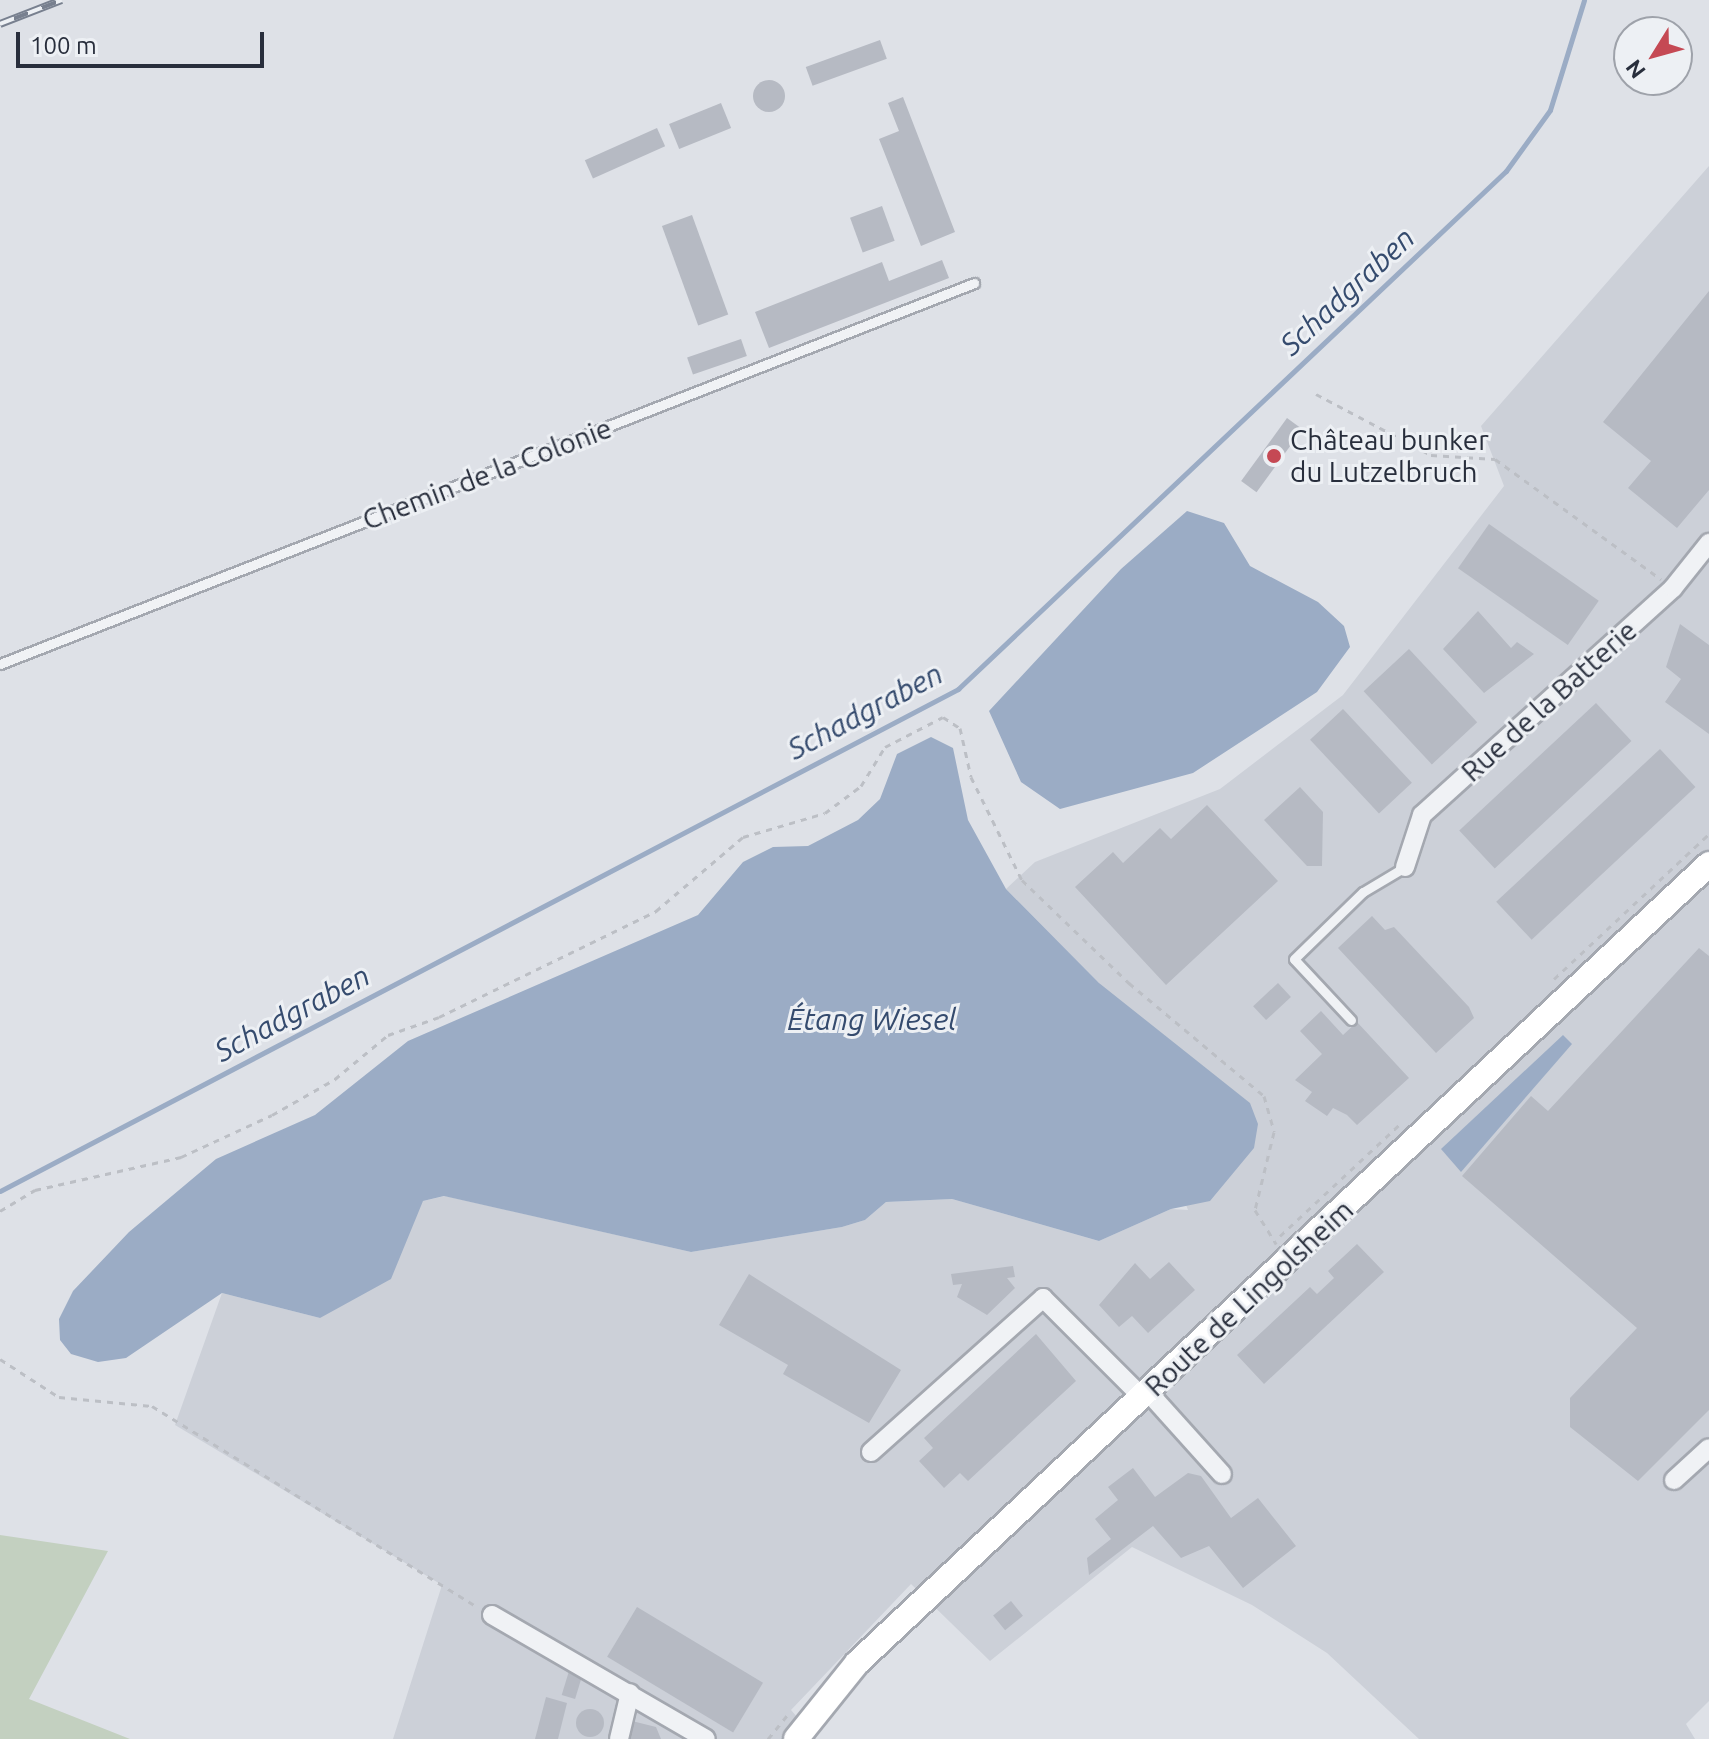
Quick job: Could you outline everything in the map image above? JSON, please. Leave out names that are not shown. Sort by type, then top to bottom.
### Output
[{"type":"main road","name":"Route de Lingolsheim","points":[[796,1739],[857,1663],[1146,1396],[1709,864]]},
{"type":"street","name":"Rue de la Batterie","points":[[1405,867],[1422,815],[1673,588],[1709,543]]},
{"type":"street","points":[[871,1452],[1043,1298],[1222,1474]]},
{"type":"street","points":[[1674,1480],[1709,1448]]},
{"type":"street","points":[[492,1615],[706,1739]]},
{"type":"street","points":[[619,1739],[630,1693]]},
{"type":"lane","name":"Chemin de la Colonie","points":[[0,664],[974,283]]},
{"type":"lane","points":[[1351,1020],[1294,959],[1363,892],[1405,867]]},
{"type":"path","points":[[1316,394],[1431,455],[1495,459],[1673,588]]},
{"type":"path","points":[[0,1211],[35,1190],[181,1157],[272,1115],[335,1079],[388,1035],[439,1017],[656,911],[743,837],[844,801],[885,747],[943,717],[960,728],[971,777],[1022,880],[1129,983],[1264,1096],[1274,1132],[1256,1221],[1291,1259]]},
{"type":"path","points":[[0,1359],[59,1397],[152,1406],[492,1615]]},
{"type":"shaded area","points":[[1709,166],[1709,1701],[1686,1724],[1695,1739],[1419,1739],[1327,1653],[1252,1605],[1132,1547],[990,1661],[911,1584],[791,1710],[816,1739],[393,1739],[442,1585],[175,1425],[222,1293],[320,1318],[423,1201],[445,1196],[691,1252],[842,1227],[865,1220],[886,1202],[952,1199],[1099,1241],[1171,1209],[1188,1210],[1099,983],[1006,889],[1035,862],[1220,789],[1343,695],[1504,486],[1481,426]]},
{"type":"green space","points":[[0,1535],[108,1551],[29,1699],[130,1739],[0,1739]]},
{"type":"water","points":[[1187,511],[1224,523],[1250,566],[1318,602],[1344,626],[1350,647],[1317,692],[1193,773],[1060,809],[1021,782],[989,711],[1121,569]]},
{"type":"water","name":"Étang Wiesel","points":[[931,737],[953,748],[968,820],[1006,889],[1099,983],[1250,1103],[1258,1124],[1254,1148],[1210,1201],[1171,1209],[1099,1241],[952,1199],[886,1202],[865,1220],[842,1227],[691,1252],[444,1196],[423,1201],[391,1279],[320,1318],[222,1293],[126,1358],[98,1362],[71,1354],[60,1340],[59,1319],[73,1291],[129,1232],[216,1159],[315,1115],[408,1041],[698,915],[743,862],[773,847],[808,846],[858,820],[880,799],[897,754]]},
{"type":"water","points":[[1563,1035],[1572,1044],[1461,1172],[1441,1149]]},
{"type":"building","points":[[880,40],[887,59],[813,86],[806,67]]},
{"type":"building","points":[[769,80],[780,85],[785,96],[780,107],[769,112],[758,107],[753,96],[758,85]]},
{"type":"building","points":[[903,97],[955,232],[921,246],[879,139],[899,131],[888,103]]},
{"type":"building","points":[[721,103],[731,128],[679,149],[669,124]]},
{"type":"building","points":[[657,128],[665,146],[593,178],[585,160]]},
{"type":"building","points":[[882,206],[895,241],[863,252],[850,218]]},
{"type":"building","points":[[692,215],[728,315],[698,326],[662,226]]},
{"type":"building","points":[[942,260],[949,278],[769,348],[755,312],[882,262],[889,281]]},
{"type":"building","points":[[1709,291],[1709,490],[1677,528],[1628,488],[1651,461],[1603,422]]},
{"type":"building","points":[[741,339],[747,356],[693,375],[687,358]]},
{"type":"building","name":"Château bunker du Lutzelbruch","points":[[1287,418],[1302,429],[1257,492],[1241,481]]},
{"type":"building","points":[[1489,524],[1599,601],[1568,645],[1458,568]]},
{"type":"building","points":[[1478,611],[1511,648],[1517,642],[1534,654],[1484,693],[1443,649]]},
{"type":"building","points":[[1680,624],[1709,645],[1709,734],[1665,702],[1681,679],[1666,667]]},
{"type":"building","points":[[1409,649],[1477,722],[1432,764],[1364,691]]},
{"type":"building","points":[[1596,703],[1631,741],[1495,869],[1459,831]]},
{"type":"building","points":[[1343,709],[1412,783],[1379,814],[1310,740]]},
{"type":"building","points":[[1660,749],[1695,787],[1532,940],[1496,902]]},
{"type":"building","points":[[1300,787],[1323,812],[1322,866],[1307,866],[1264,820]]},
{"type":"building","points":[[1207,805],[1278,881],[1166,985],[1075,887],[1113,852],[1123,863],[1160,828],[1171,839]]},
{"type":"building","points":[[1372,916],[1385,930],[1394,927],[1469,1007],[1474,1018],[1436,1053],[1338,948]]},
{"type":"building","points":[[1699,948],[1709,956],[1709,1410],[1638,1481],[1570,1427],[1570,1398],[1637,1328],[1462,1176],[1531,1096],[1548,1111]]},
{"type":"building","points":[[1278,983],[1291,997],[1266,1020],[1253,1006]]},
{"type":"building","points":[[1321,1011],[1343,1035],[1357,1022],[1409,1078],[1357,1125],[1333,1108],[1327,1116],[1305,1101],[1312,1092],[1295,1080],[1322,1054],[1300,1031]]},
{"type":"building","points":[[1357,1244],[1384,1272],[1264,1384],[1237,1355],[1310,1287],[1317,1294],[1334,1278],[1328,1271]]},
{"type":"building","points":[[1169,1262],[1195,1290],[1148,1333],[1132,1316],[1119,1327],[1099,1305],[1135,1263],[1150,1279]]},
{"type":"building","points":[[1013,1266],[1015,1277],[1007,1278],[1015,1288],[987,1315],[957,1297],[962,1284],[953,1285],[951,1274]]},
{"type":"building","points":[[749,1274],[901,1370],[869,1423],[783,1374],[788,1365],[719,1325]]},
{"type":"building","points":[[1036,1334],[1076,1381],[968,1481],[960,1473],[944,1488],[919,1461],[933,1448],[924,1438]]},
{"type":"building","points":[[1133,1468],[1155,1497],[1188,1473],[1201,1476],[1231,1518],[1258,1498],[1296,1546],[1243,1588],[1209,1546],[1181,1558],[1153,1526],[1089,1575],[1087,1558],[1111,1539],[1095,1519],[1118,1500],[1108,1487]]},
{"type":"building","points":[[1011,1601],[1023,1616],[1005,1630],[993,1615]]},
{"type":"building","points":[[637,1607],[763,1683],[733,1732],[607,1657]]},
{"type":"building","points":[[569,1671],[582,1675],[575,1699],[562,1695]]},
{"type":"building","points":[[546,1697],[567,1703],[558,1739],[535,1739]]},
{"type":"building","points":[[590,1709],[600,1713],[604,1723],[600,1733],[590,1737],[580,1733],[576,1723],[580,1713]]},
{"type":"building","points":[[632,1721],[656,1727],[661,1739],[628,1739]]},
{"type":"waterway","name":"Schadgraben","points":[[0,1191],[958,689],[1506,171],[1550,110],[1584,0]]},
{"type":"railway","points":[[0,24],[62,0]]},
{"type":"place","name":"Château bunker du Lutzelbruch","points":[[1274,456]]}]
